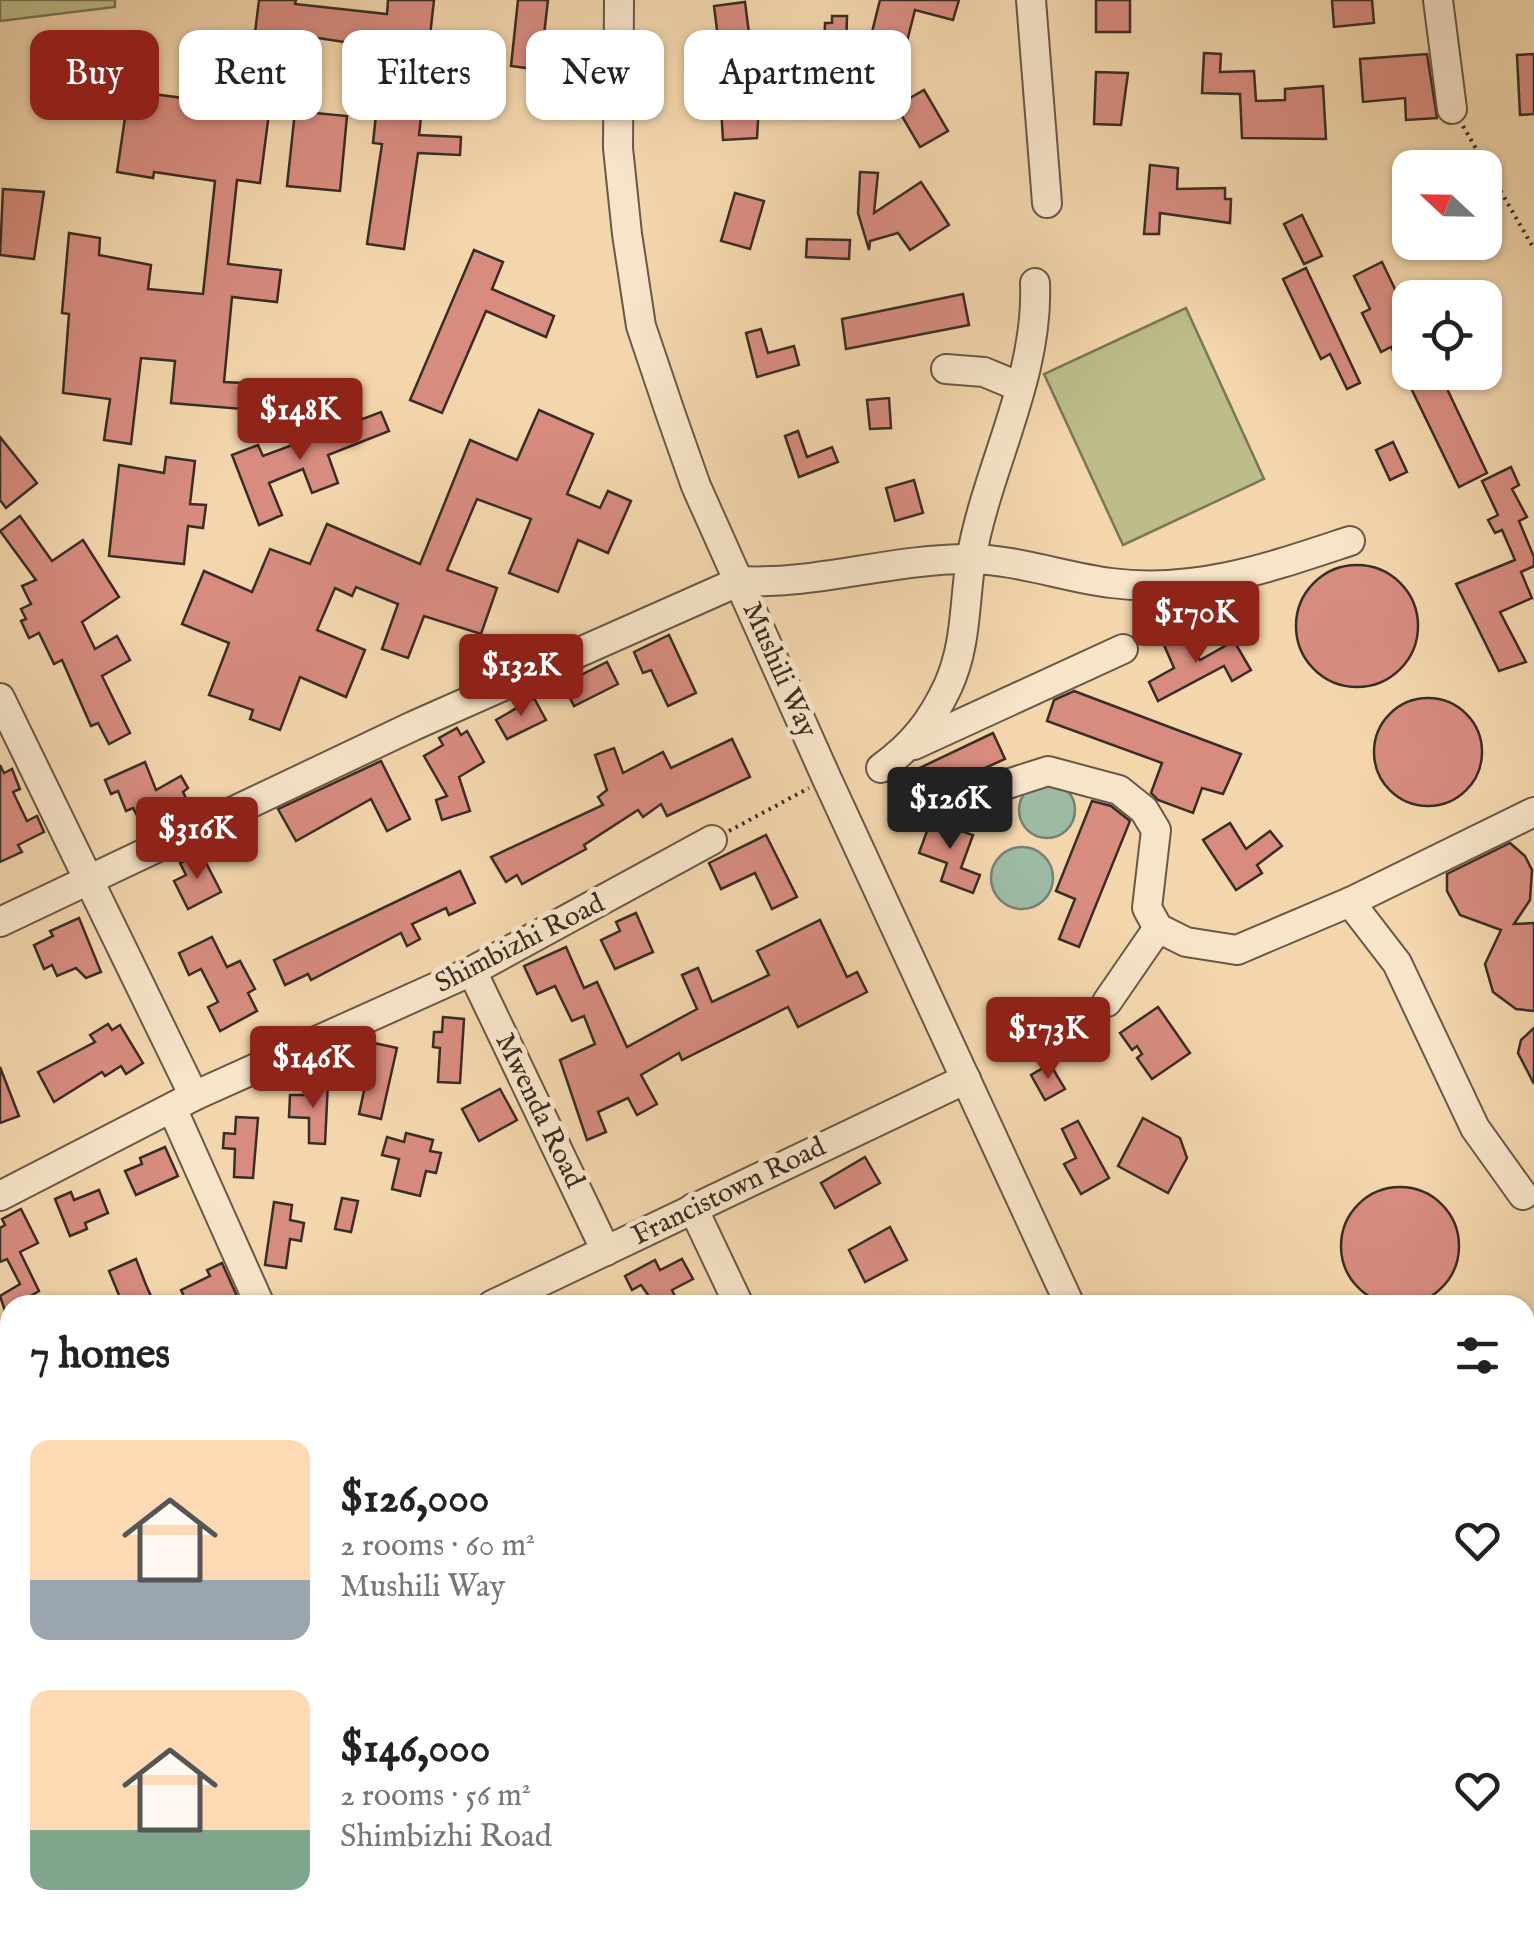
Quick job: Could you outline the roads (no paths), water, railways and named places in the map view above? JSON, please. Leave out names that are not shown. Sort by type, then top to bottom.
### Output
[{"type":"street","name":"Mushili Way","points":[[618,0],[618,148],[642,326],[696,486],[1065,1295]]},
{"type":"street","points":[[1031,0],[1047,204]]},
{"type":"street","points":[[1438,0],[1452,109]]},
{"type":"street","points":[[912,746],[950,682],[968,624],[972,559],[1020,387],[1036,309],[1035,283]]},
{"type":"street","points":[[946,369],[984,372],[1020,387]]},
{"type":"street","points":[[0,922],[413,726],[740,581],[774,583],[972,559],[1114,583],[1182,586],[1250,574],[1350,541]]},
{"type":"street","points":[[882,768],[912,746],[1123,650]]},
{"type":"street","points":[[0,698],[91,879],[183,1102],[216,1199],[256,1295]]},
{"type":"street","points":[[948,804],[1048,771],[1120,790],[1144,810],[1156,830],[1147,908],[1158,928],[1186,942],[1237,950],[1350,902],[1534,812]]},
{"type":"street","name":"Shimbizhi Road","points":[[0,1196],[183,1102],[472,970],[712,840]]},
{"type":"street","points":[[1350,902],[1397,963],[1475,1128],[1523,1195]]},
{"type":"street","points":[[1107,1002],[1158,928]]},
{"type":"street","name":"Mwenda Road","points":[[472,970],[606,1251]]},
{"type":"street","name":"Francistown Road","points":[[513,1295],[966,1078]]},
{"type":"street","points":[[693,1208],[734,1295]]}]
